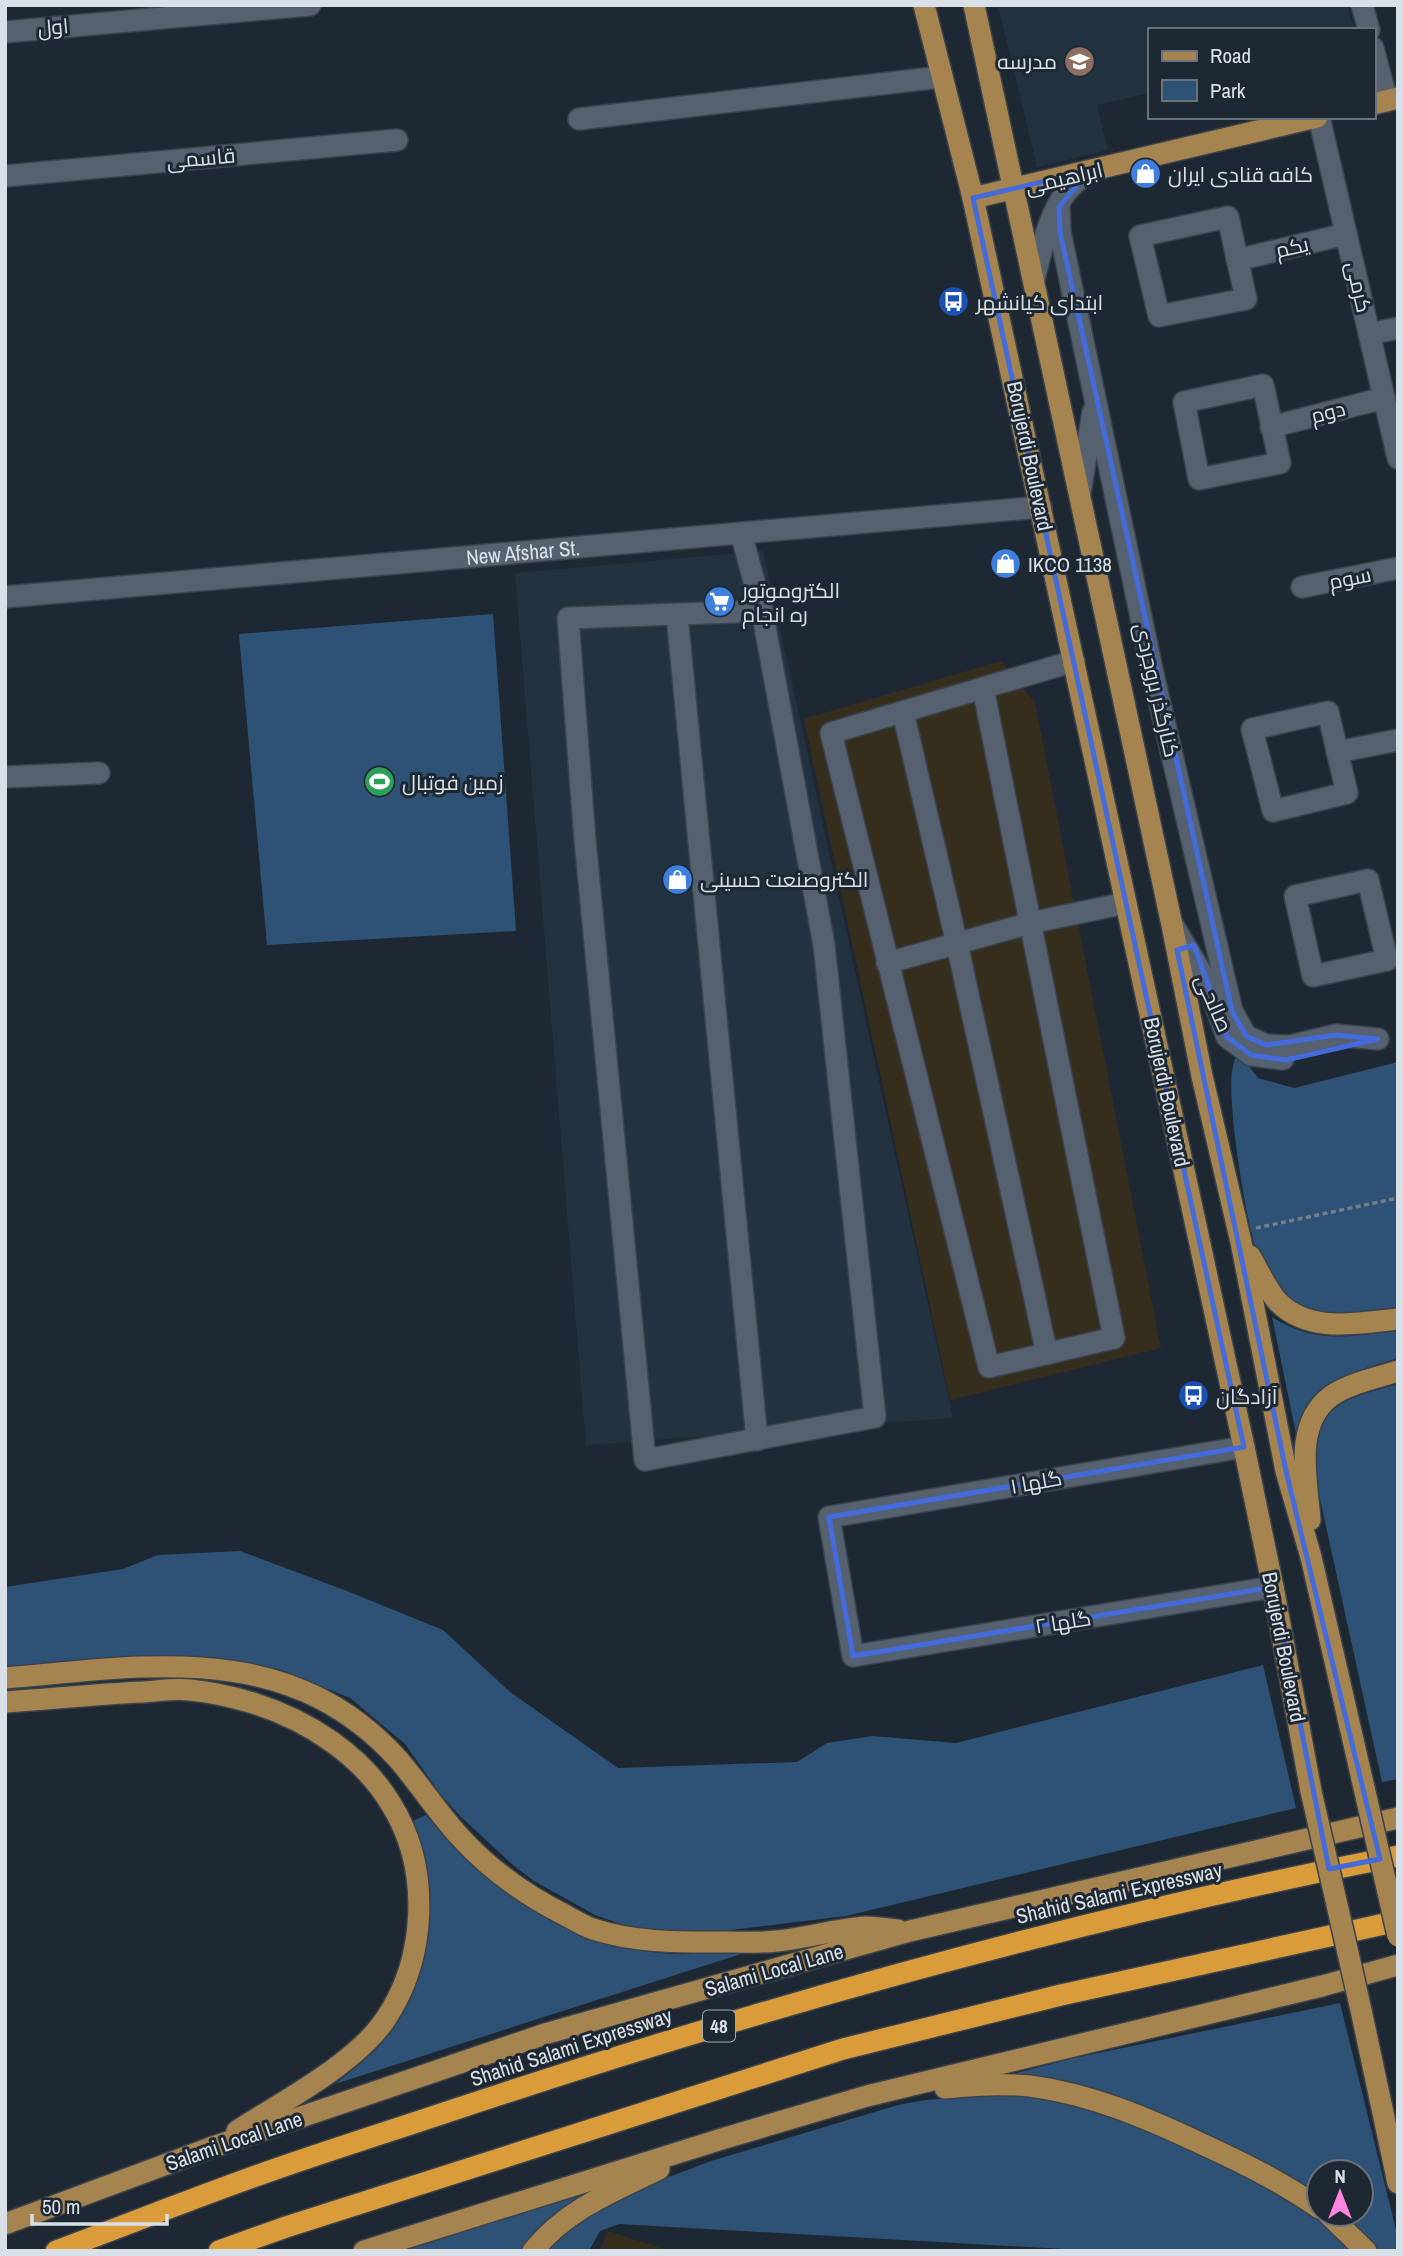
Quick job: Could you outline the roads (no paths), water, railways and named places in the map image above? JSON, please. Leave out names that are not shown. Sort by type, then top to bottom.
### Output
[{"type":"highway","name":"Shahid Salami Expressway","points":[[56,2251],[268,2172],[411,2124],[580,2068],[825,1994],[1043,1935],[1297,1875],[1398,1856]]},
{"type":"highway","points":[[219,2251],[286,2227],[843,2049],[1062,1995],[1398,1921]]},
{"type":"main road","name":"Borujerdi Boulevard","points":[[924,5],[973,198],[1041,507],[1244,1447],[1311,1791],[1398,2182]]},
{"type":"main road","name":"Borujerdi Boulevard","points":[[974,5],[1202,1076],[1246,1236],[1286,1471],[1311,1557],[1398,1936]]},
{"type":"main road","name":"ابراهیمی","points":[[973,198],[1310,119]]},
{"type":"main road","points":[[1246,1236],[1276,1301],[1291,1313],[1327,1324],[1398,1319]]},
{"type":"main road","points":[[1311,1557],[1305,1445],[1308,1426],[1318,1410],[1332,1396],[1353,1385],[1398,1371]]},
{"type":"main road","points":[[5,1678],[127,1668],[192,1666],[261,1675],[295,1687],[365,1727],[397,1759],[458,1836],[515,1887],[592,1929],[634,1939],[665,1942],[776,1941],[867,1927],[910,1931]]},
{"type":"main road","points":[[5,1702],[189,1689],[252,1703],[309,1726],[348,1754],[377,1784],[399,1818],[411,1852],[419,1910],[417,1934],[406,1978],[384,2021],[352,2056],[210,2148]]},
{"type":"main road","name":"Salami Local Lane","points":[[5,2224],[210,2148],[548,2033],[910,1931],[1398,1818]]},
{"type":"main road","points":[[364,2251],[866,2096],[1322,1986],[1398,1965]]},
{"type":"main road","points":[[866,2096],[985,2084],[1029,2086],[1097,2099],[1242,2163],[1305,2198]]},
{"type":"main road","points":[[533,2251],[562,2222],[587,2204],[724,2138]]},
{"type":"main road","points":[[1342,2228],[1366,2251]]},
{"type":"street","name":"اول","points":[[5,32],[310,5]]},
{"type":"street","points":[[1362,5],[1368,28]]},
{"type":"street","points":[[1375,56],[1386,101]]},
{"type":"street","points":[[579,118],[941,77]]},
{"type":"street","name":"کرمی","points":[[1318,119],[1398,458]]},
{"type":"street","name":"قاسمی","points":[[5,177],[397,140]]},
{"type":"street","points":[[1034,279],[1042,246],[1067,191],[1089,172]]},
{"type":"street","name":"کنارگذر بروجردی","points":[[1059,207],[1060,232],[1153,674],[1232,1011],[1246,1036],[1266,1045],[1290,1045],[1336,1035],[1388,1036]]},
{"type":"street","points":[[1228,217],[1237,260],[1246,299],[1159,316],[1140,236],[1228,217]]},
{"type":"street","name":"یکم","points":[[1237,260],[1346,234]]},
{"type":"street","points":[[1369,334],[1398,328]]},
{"type":"street","points":[[1263,385],[1271,426],[1280,463],[1199,479],[1184,402],[1263,385]]},
{"type":"street","name":"دوم","points":[[1271,426],[1384,398]]},
{"type":"street","points":[[1080,493],[1095,401]]},
{"type":"street","name":"New Afshar St.","points":[[5,597],[1041,507]]},
{"type":"street","points":[[741,533],[762,611],[824,945],[875,1417],[645,1460],[587,853],[568,618],[762,611]]},
{"type":"street","name":"سوم","points":[[1302,587],[1398,568]]},
{"type":"street","points":[[677,615],[757,1440]]},
{"type":"street","points":[[983,688],[1114,1338],[989,1367],[831,733],[983,688],[1074,662]]},
{"type":"street","points":[[903,712],[957,944],[1046,1353]]},
{"type":"street","points":[[1328,712],[1337,752],[1347,793],[1273,811],[1252,729],[1328,712]]},
{"type":"street","points":[[1337,752],[1398,740]]},
{"type":"street","points":[[5,777],[99,773]]},
{"type":"street","points":[[1368,880],[1387,919],[1387,960],[1313,976],[1295,896],[1368,880]]},
{"type":"street","points":[[887,963],[1030,923],[1126,903]]},
{"type":"street","name":"صالحی","points":[[1172,925],[1207,982],[1227,1037],[1251,1055],[1286,1060],[1388,1036]]},
{"type":"street","name":"گلها ۱","points":[[853,1656],[829,1517],[1244,1447]]},
{"type":"street","name":"گلها ۲","points":[[853,1656],[1273,1587]]},
{"type":"place","name":"مدرسه","points":[[1080,61]]},
{"type":"place","name":"کافه قنادی ایران","points":[[1145,174]]},
{"type":"place","name":"ابتدای کیانشهر","points":[[953,302]]},
{"type":"place","name":"IKCO 1138","points":[[1005,564]]},
{"type":"place","name":"الکتروموتور ره انجام","points":[[719,602]]},
{"type":"place","name":"زمین فوتبال","points":[[379,782]]},
{"type":"place","name":"الکتروصنعت حسینی","points":[[677,879]]},
{"type":"place","name":"آزادگان","points":[[1193,1396]]}]
